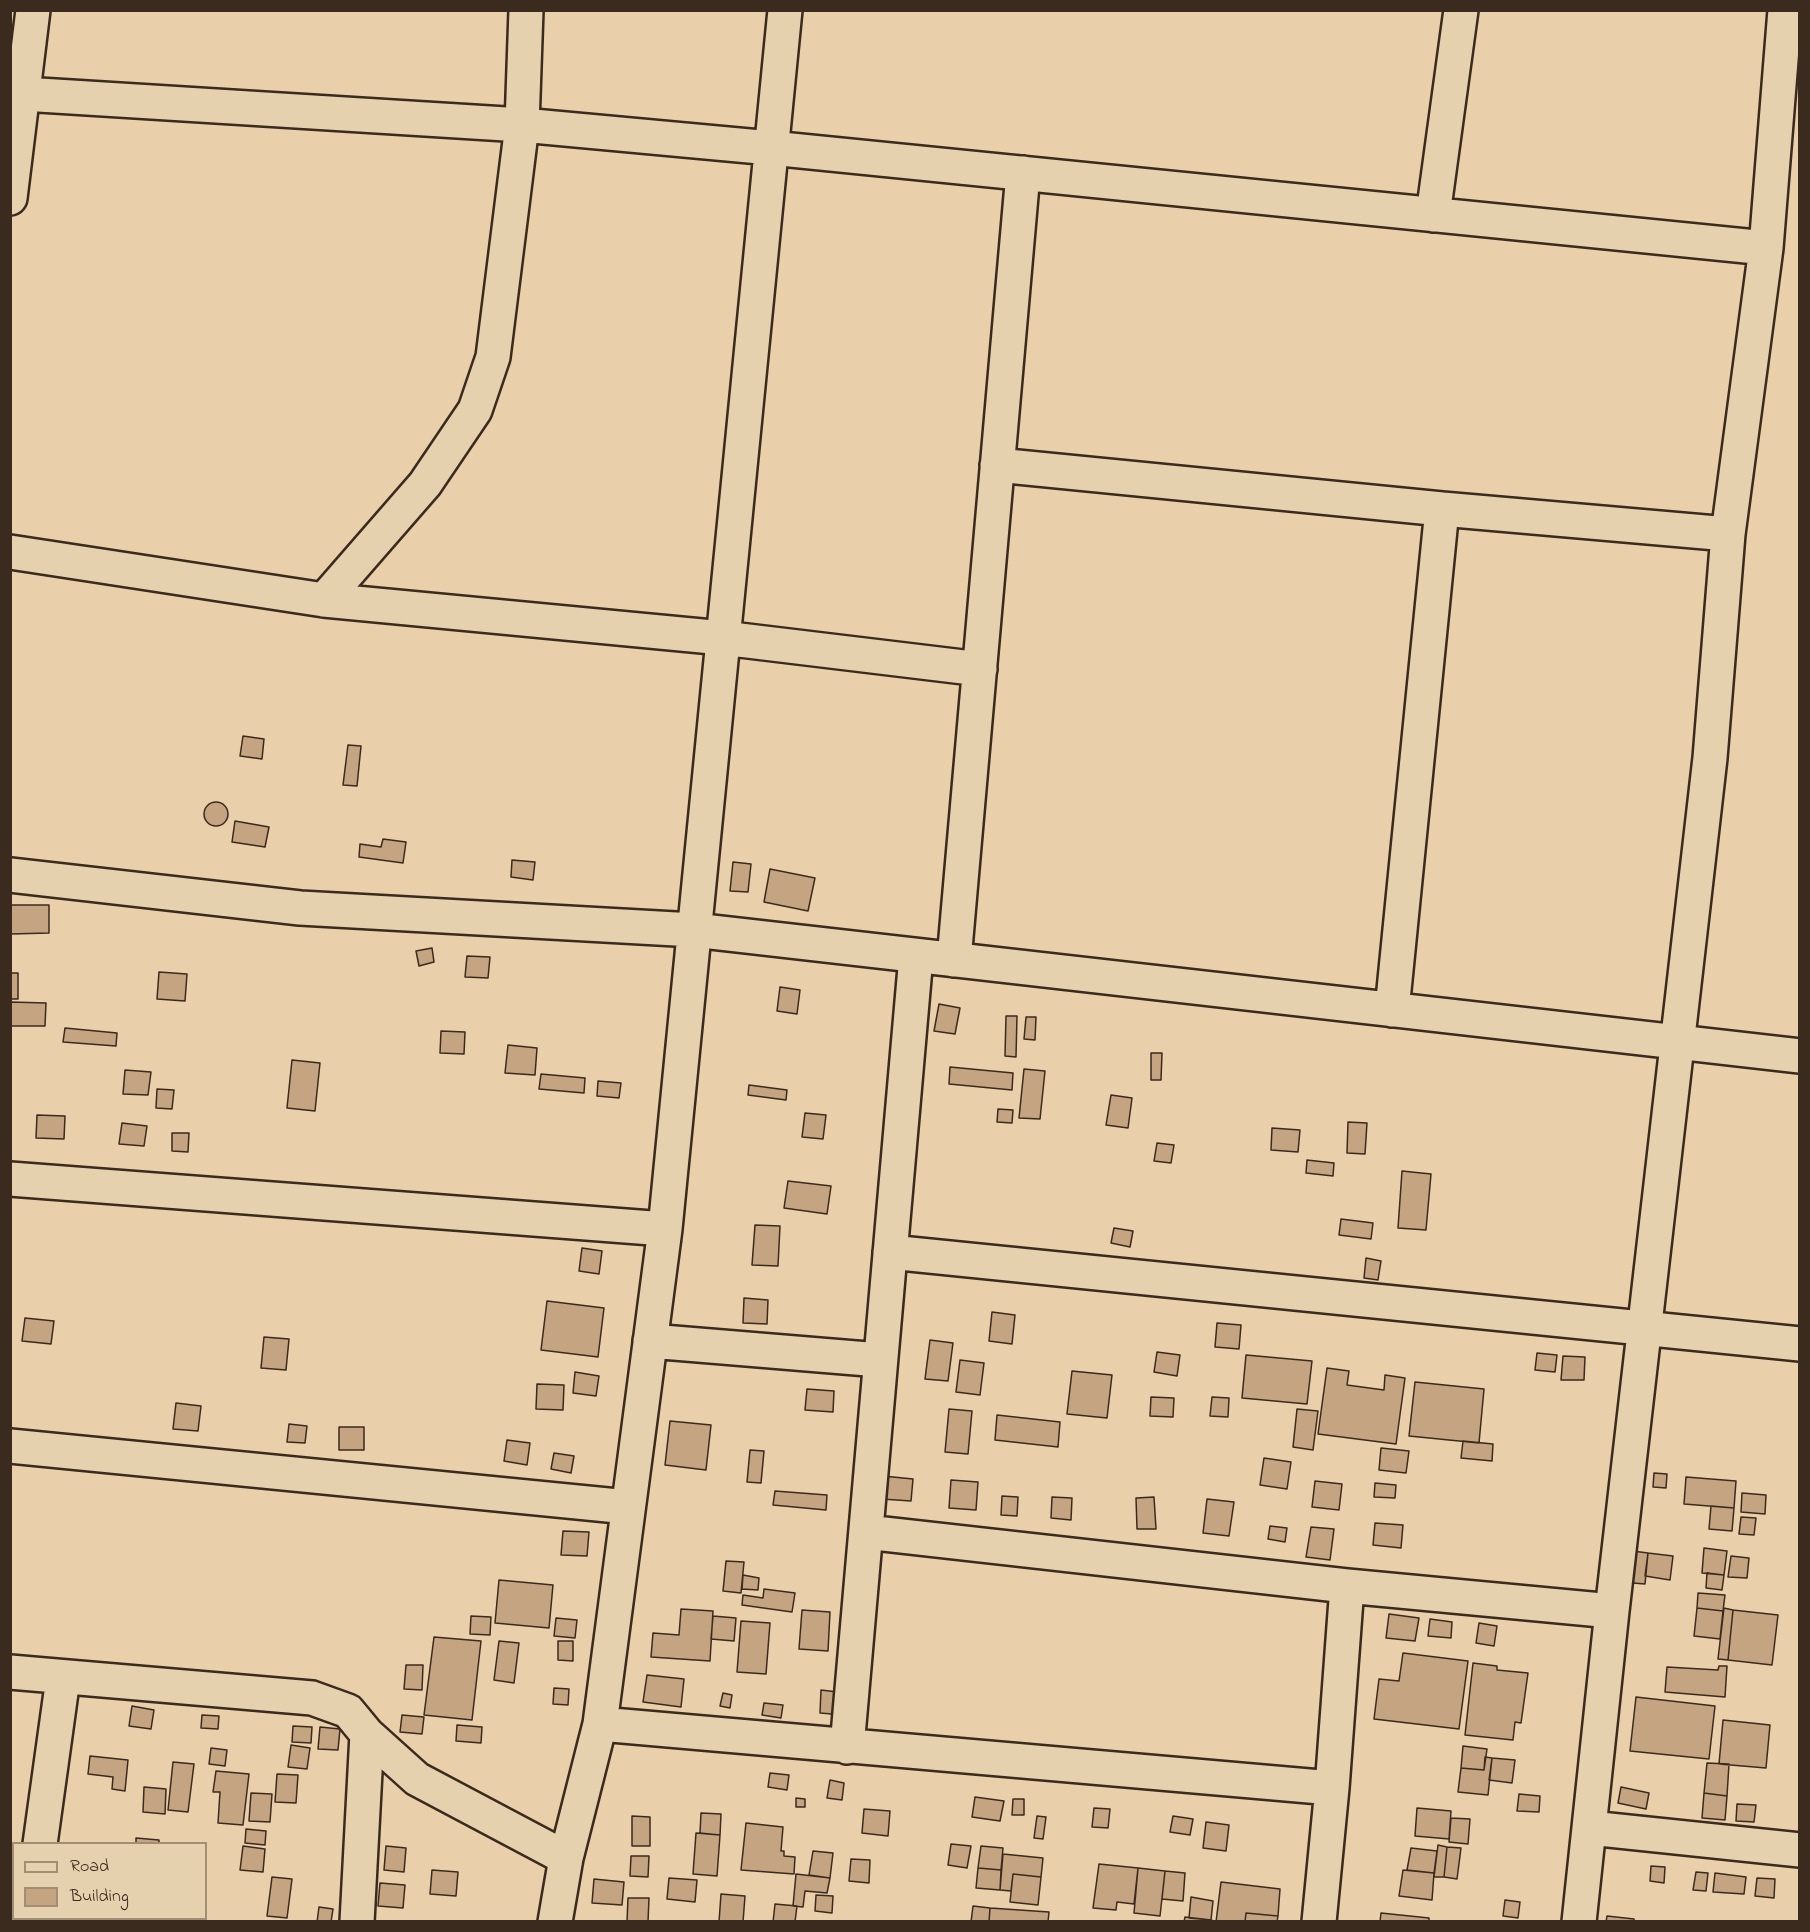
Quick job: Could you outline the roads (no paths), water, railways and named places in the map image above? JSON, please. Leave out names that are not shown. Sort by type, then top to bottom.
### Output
[{"type":"street","points":[[10,198],[33,10]]},
{"type":"street","points":[[324,600],[425,484],[475,410],[493,357],[522,125],[526,10]]},
{"type":"street","points":[[555,1922],[566,1858],[600,1725],[665,1229],[785,10]]},
{"type":"street","points":[[1433,214],[1461,10]]},
{"type":"street","points":[[1579,1922],[1612,1611],[1710,758],[1728,534],[1766,248],[1785,10]]},
{"type":"street","points":[[23,94],[522,125],[1766,248]]},
{"type":"street","points":[[954,960],[1023,173]]},
{"type":"street","points":[[997,465],[1442,509],[1728,534]]},
{"type":"street","points":[[1392,1010],[1442,509]]},
{"type":"street","points":[[10,552],[324,600],[723,638],[980,669]]},
{"type":"street","points":[[10,875],[300,908],[694,930],[1800,1056]]},
{"type":"street","points":[[847,1747],[916,956]]},
{"type":"street","points":[[10,1179],[665,1229]]},
{"type":"street","points":[[890,1252],[1800,1344]]},
{"type":"street","points":[[650,1341],[880,1360]]},
{"type":"street","points":[[10,1446],[628,1508]]},
{"type":"street","points":[[866,1532],[1347,1586],[1612,1611]]},
{"type":"street","points":[[1319,1922],[1332,1788],[1347,1586]]},
{"type":"street","points":[[10,1672],[312,1698],[348,1712],[367,1734],[417,1779],[566,1858]]},
{"type":"street","points":[[40,1842],[63,1678]]},
{"type":"street","points":[[600,1725],[1332,1788]]},
{"type":"street","points":[[357,1922],[367,1734]]},
{"type":"street","points":[[1590,1828],[1800,1851]]}]
